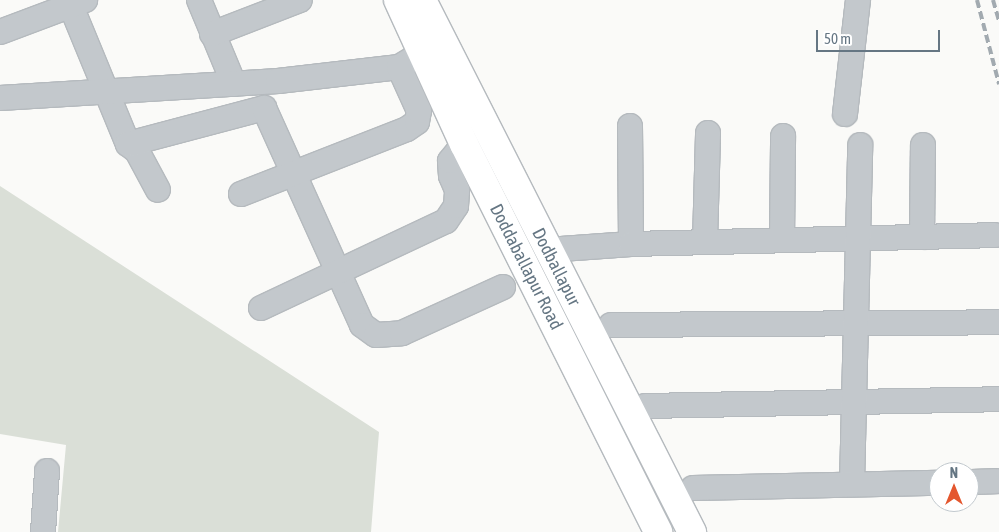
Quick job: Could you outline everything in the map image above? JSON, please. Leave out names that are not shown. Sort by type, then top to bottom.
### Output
[{"type":"main road","name":"Doddaballapur Road","points":[[398,0],[410,61],[464,144],[658,532]]},
{"type":"main road","name":"Dodballapur","points":[[422,0],[547,250],[692,532]]},
{"type":"street","points":[[199,0],[234,84]]},
{"type":"street","points":[[212,34],[300,0]]},
{"type":"street","points":[[845,114],[858,0]]},
{"type":"street","points":[[0,32],[63,5],[128,144],[137,151],[158,190]]},
{"type":"street","points":[[0,98],[264,82],[410,61],[419,112],[417,122],[407,129],[241,194]]},
{"type":"street","points":[[264,82],[264,108],[339,270],[362,325],[376,335],[402,333],[503,287]]},
{"type":"street","points":[[128,144],[264,108]]},
{"type":"street","points":[[630,126],[631,244]]},
{"type":"street","points":[[705,242],[708,133]]},
{"type":"street","points":[[782,240],[783,136]]},
{"type":"street","points":[[261,308],[446,221],[456,206],[457,190],[451,176],[450,161],[464,144]]},
{"type":"street","points":[[852,484],[860,145]]},
{"type":"street","points":[[922,237],[923,146]]},
{"type":"street","points":[[547,250],[631,244],[995,235]]},
{"type":"street","points":[[611,325],[999,322]]},
{"type":"street","points":[[645,406],[999,399]]},
{"type":"street","points":[[42,532],[46,471]]},
{"type":"street","points":[[979,482],[996,482]]},
{"type":"street","points":[[693,488],[929,483]]},
{"type":"shaded area","points":[[0,186],[379,432],[371,532],[58,532],[66,445],[0,434]]},
{"type":"railway","points":[[977,0],[999,84]]},
{"type":"railway","points":[[993,0],[999,21]]}]
